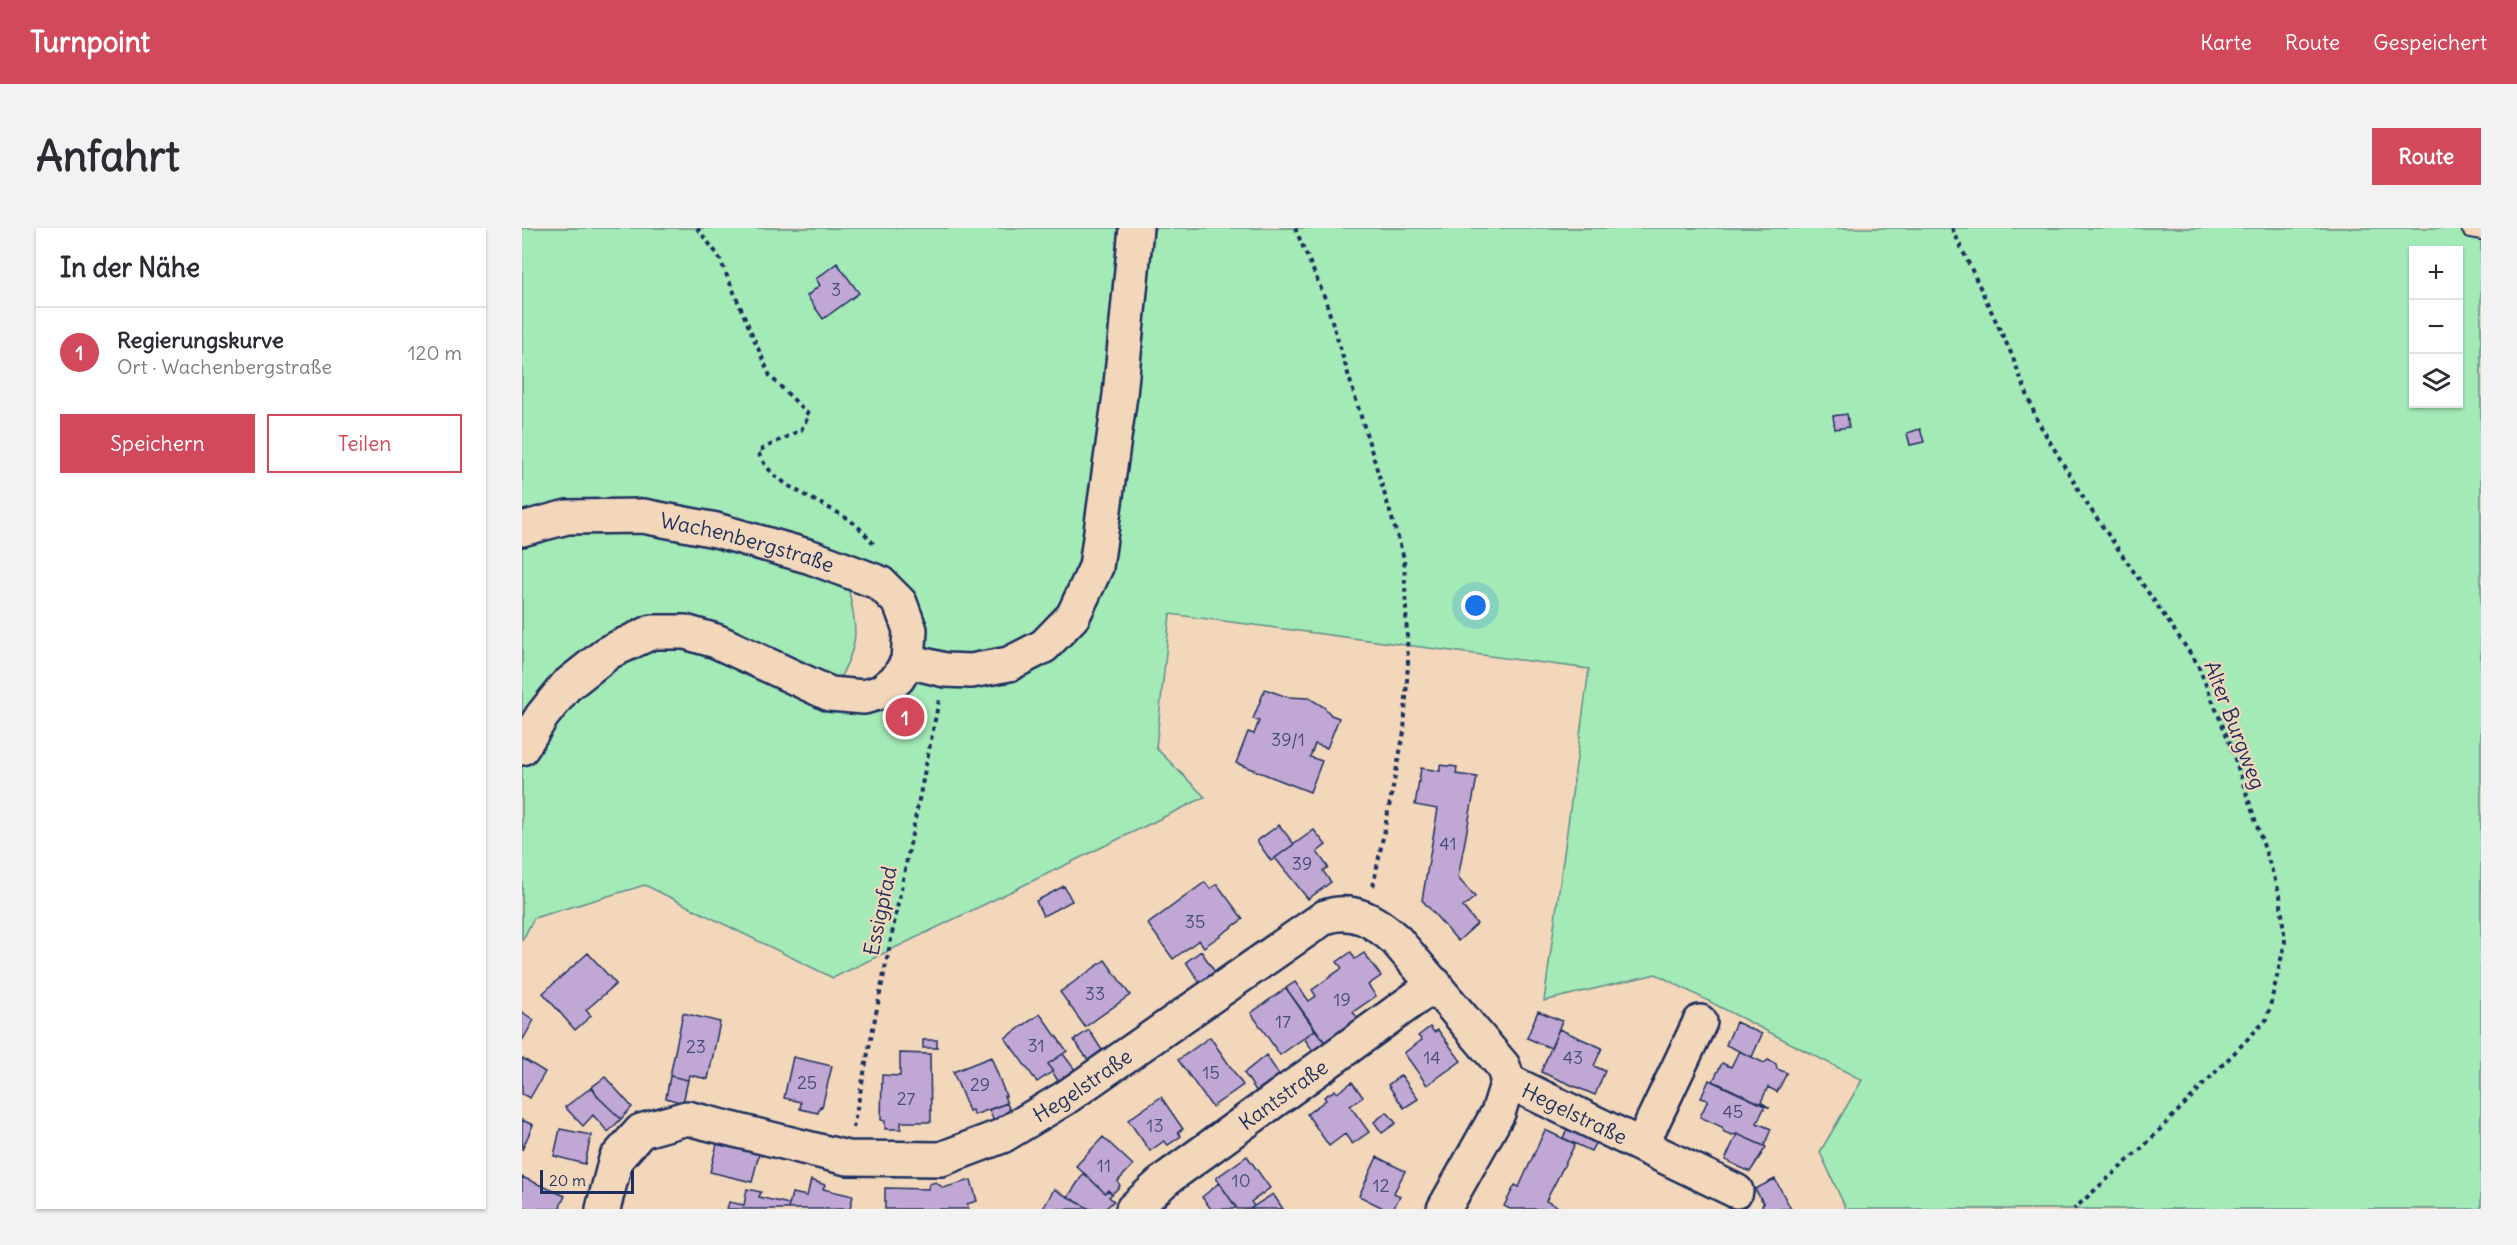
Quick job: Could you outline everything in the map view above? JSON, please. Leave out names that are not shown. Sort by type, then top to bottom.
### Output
[{"type":"street","points":[[522,748],[542,716],[566,686],[609,652],[652,632],[685,632],[716,641],[830,694],[846,697],[864,697],[881,692],[898,678],[924,665],[971,671],[1009,664],[1044,646],[1073,616],[1096,567],[1120,395],[1136,228]]},
{"type":"street","name":"Wachenbergstraße","points":[[522,529],[567,517],[643,516],[716,530],[844,568],[880,583],[900,603],[924,665]]},
{"type":"street","name":"Hegelstraße","points":[[603,1209],[616,1159],[641,1131],[687,1118],[847,1158],[941,1159],[1002,1136],[1065,1098],[1325,917],[1342,914],[1366,918],[1381,926],[1396,940],[1503,1066],[1508,1081],[1498,1113],[1444,1209]]},
{"type":"street","name":"Kantstraße","points":[[1133,1209],[1166,1179],[1435,984]]},
{"type":"street","name":"Hegelstraße","points":[[1641,1144],[1700,1022]]},
{"type":"street","name":"Hegelstraße","points":[[1508,1081],[1736,1191]]},
{"type":"lane","points":[[2471,228],[2481,230]]},
{"type":"path","points":[[697,228],[718,255],[770,376],[809,415],[801,430],[758,451],[761,461]]},
{"type":"path","points":[[1294,228],[1325,298],[1404,558],[1408,663],[1404,732],[1366,918]]},
{"type":"path","name":"Alter Burgweg","points":[[1952,228],[2011,353],[2037,420],[2087,504],[2197,663],[2229,741],[2280,895],[2285,942],[2267,1019],[2145,1145],[2074,1209]]},
{"type":"path","name":"Essigpfad","points":[[847,1158],[924,665]]},
{"type":"green space","points":[[522,228],[2481,228],[2481,1209],[1846,1209],[1820,1152],[1862,1080],[1656,974],[1544,1001],[1589,669],[1170,614],[1156,748],[1205,797],[833,978],[645,885],[534,918],[522,941]],"holes":[[[844,569],[910,630],[881,692],[831,694],[850,656],[855,635],[852,606]]]},
{"type":"building","points":[[837,263],[859,293],[823,319],[807,296],[820,285],[816,279]]},
{"type":"building","points":[[1847,414],[1849,427],[1835,429],[1833,416]]},
{"type":"building","points":[[1920,429],[1924,442],[1910,445],[1907,433]]},
{"type":"building","points":[[1265,689],[1287,697],[1309,698],[1324,707],[1331,715],[1339,718],[1327,748],[1315,744],[1310,757],[1322,761],[1310,792],[1236,763],[1248,732],[1254,734],[1259,721],[1253,719]]},
{"type":"building","points":[[1440,765],[1457,767],[1456,774],[1477,777],[1458,878],[1475,897],[1463,907],[1477,924],[1458,941],[1422,900],[1438,809],[1415,805],[1421,768],[1440,771]]},
{"type":"building","points":[[1279,825],[1294,844],[1271,861],[1257,841]]},
{"type":"building","points":[[1314,830],[1326,845],[1317,852],[1328,867],[1323,871],[1331,882],[1308,899],[1275,858]]},
{"type":"building","points":[[1205,882],[1210,889],[1217,884],[1243,919],[1204,947],[1199,940],[1173,959],[1148,924]]},
{"type":"building","points":[[1064,886],[1072,901],[1043,916],[1036,901]]},
{"type":"building","points":[[1201,951],[1215,972],[1200,983],[1186,962]]},
{"type":"building","points":[[1351,952],[1355,959],[1364,953],[1381,976],[1368,985],[1376,996],[1353,1012],[1360,1021],[1327,1045],[1286,988],[1295,982],[1309,1001],[1316,996],[1312,990],[1342,968],[1337,962]]},
{"type":"building","points":[[588,953],[616,984],[586,1010],[591,1016],[575,1030],[543,993]]},
{"type":"building","points":[[1105,960],[1130,995],[1085,1027],[1060,992]]},
{"type":"building","points":[[1286,988],[1315,1030],[1280,1055],[1251,1013]]},
{"type":"building","points":[[1538,1011],[1562,1021],[1551,1048],[1527,1038]]},
{"type":"building","points":[[522,1012],[534,1020],[522,1041]]},
{"type":"building","points":[[683,1013],[720,1022],[708,1079],[689,1075],[688,1080],[670,1076]]},
{"type":"building","points":[[1040,1014],[1067,1051],[1048,1064],[1053,1071],[1037,1082],[1005,1038]]},
{"type":"building","points":[[1736,1022],[1762,1034],[1752,1057],[1726,1045]]},
{"type":"building","points":[[1430,1027],[1434,1032],[1438,1030],[1461,1061],[1427,1085],[1404,1053],[1422,1040],[1418,1036]]},
{"type":"building","points":[[1559,1029],[1602,1048],[1594,1066],[1605,1071],[1595,1095],[1541,1072]]},
{"type":"building","points":[[1089,1030],[1102,1050],[1088,1060],[1074,1040]]},
{"type":"building","points":[[1315,1030],[1327,1045],[1315,1054],[1304,1038]]},
{"type":"building","points":[[1210,1037],[1243,1085],[1212,1107],[1178,1060]]},
{"type":"building","points":[[923,1040],[937,1040],[937,1048],[923,1048]]},
{"type":"building","points":[[1739,1051],[1764,1063],[1768,1060],[1776,1064],[1777,1069],[1787,1073],[1777,1092],[1768,1087],[1761,1102],[1770,1108],[1713,1081],[1722,1063],[1731,1067]]},
{"type":"building","points":[[900,1053],[930,1054],[931,1122],[901,1122],[901,1129],[885,1129],[885,1121],[881,1120],[882,1075],[900,1076]]},
{"type":"building","points":[[1063,1054],[1076,1071],[1059,1083],[1048,1064]]},
{"type":"building","points":[[1266,1055],[1282,1079],[1259,1095],[1244,1073]]},
{"type":"building","points":[[793,1057],[832,1066],[822,1107],[820,1106],[818,1113],[800,1109],[801,1102],[784,1098]]},
{"type":"building","points":[[991,1057],[1007,1103],[974,1115],[972,1110],[969,1111],[953,1072]]},
{"type":"building","points":[[522,1058],[545,1072],[530,1098],[522,1094]]},
{"type":"building","points":[[1401,1075],[1418,1099],[1404,1108],[1388,1085]]},
{"type":"building","points":[[670,1076],[688,1080],[683,1103],[666,1098]]},
{"type":"building","points":[[605,1077],[632,1107],[621,1119],[599,1098],[592,1087]]},
{"type":"building","points":[[1709,1080],[1765,1106],[1757,1123],[1771,1129],[1764,1146],[1737,1134],[1724,1132],[1722,1127],[1700,1117],[1708,1100],[1701,1098]]},
{"type":"building","points":[[1352,1082],[1363,1097],[1350,1106],[1369,1132],[1352,1144],[1345,1134],[1329,1146],[1307,1114],[1326,1100],[1324,1097],[1335,1090],[1337,1093]]},
{"type":"building","points":[[592,1087],[599,1098],[621,1119],[608,1132],[593,1115],[583,1126],[565,1107]]},
{"type":"building","points":[[1161,1097],[1183,1129],[1178,1132],[1181,1136],[1168,1145],[1164,1141],[1150,1151],[1128,1120]]},
{"type":"building","points":[[1007,1103],[1011,1114],[994,1121],[989,1110]]},
{"type":"building","points":[[1387,1112],[1396,1123],[1382,1133],[1374,1122]]},
{"type":"building","points":[[522,1120],[533,1125],[522,1150]]},
{"type":"building","points":[[1570,1123],[1599,1136],[1591,1151],[1563,1138]]},
{"type":"building","points":[[560,1129],[591,1135],[585,1164],[554,1156]]},
{"type":"building","points":[[1545,1130],[1575,1144],[1546,1201],[1562,1209],[1510,1209],[1504,1206],[1515,1185],[1519,1187]]},
{"type":"building","points":[[1737,1134],[1766,1147],[1750,1172],[1725,1160]]},
{"type":"building","points":[[1103,1137],[1133,1165],[1118,1181],[1120,1186],[1112,1194],[1108,1190],[1105,1193],[1076,1166]]},
{"type":"building","points":[[717,1144],[759,1154],[752,1182],[710,1172]]},
{"type":"building","points":[[1247,1156],[1270,1188],[1251,1202],[1254,1206],[1250,1209],[1237,1209],[1216,1178]]},
{"type":"building","points":[[1377,1157],[1405,1171],[1394,1193],[1400,1196],[1393,1209],[1385,1209],[1359,1196]]},
{"type":"building","points":[[1084,1173],[1105,1193],[1108,1190],[1112,1194],[1109,1197],[1114,1201],[1105,1209],[1090,1209],[1068,1197]]},
{"type":"building","points":[[522,1177],[565,1196],[559,1209],[522,1209]]},
{"type":"building","points":[[1775,1179],[1791,1209],[1764,1209],[1762,1205],[1764,1204],[1755,1189]]},
{"type":"building","points":[[811,1180],[825,1185],[823,1189],[853,1196],[850,1209],[788,1209],[792,1193],[807,1196]]},
{"type":"building","points":[[971,1180],[977,1201],[967,1204],[969,1209],[885,1209],[885,1188],[928,1189],[929,1184],[936,1182],[943,1188]]},
{"type":"building","points":[[1219,1183],[1236,1207],[1233,1209],[1211,1209],[1202,1197]]},
{"type":"building","points":[[747,1189],[761,1192],[759,1197],[789,1204],[788,1209],[727,1209],[729,1202],[744,1205]]},
{"type":"building","points":[[1054,1189],[1068,1197],[1090,1209],[1043,1209]]},
{"type":"building","points":[[1273,1194],[1283,1209],[1250,1209],[1254,1206]]},
{"type":"place","name":"Regierungskurve","points":[[905,717]]}]
